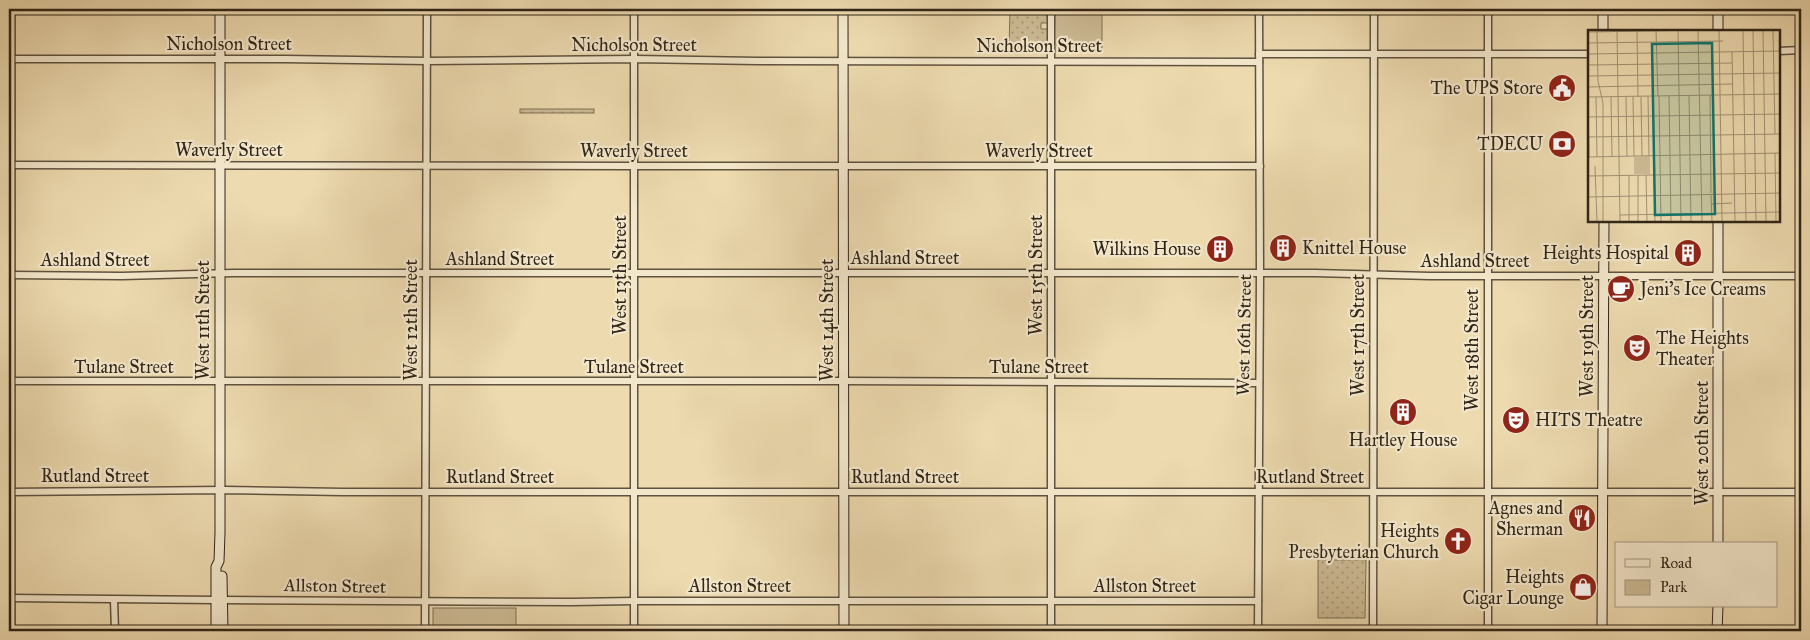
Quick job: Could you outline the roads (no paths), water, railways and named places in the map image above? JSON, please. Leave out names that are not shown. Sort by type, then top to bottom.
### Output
[{"type":"street","points":[[11,9],[11,631]]},
{"type":"street","name":"West 11th Street","points":[[216,631],[219,600],[216,567],[219,561],[220,9]]},
{"type":"street","name":"West 12th Street","points":[[425,631],[427,9]]},
{"type":"street","name":"West 13th Street","points":[[634,9],[634,631]]},
{"type":"street","name":"West 14th Street","points":[[842,9],[844,631]]},
{"type":"street","name":"West 15th Street","points":[[1051,9],[1051,631]]},
{"type":"street","name":"West 16th Street","points":[[1258,631],[1259,9]]},
{"type":"street","name":"West 17th Street","points":[[1373,631],[1374,9]]},
{"type":"street","name":"West 18th Street","points":[[1488,9],[1488,631]]},
{"type":"street","points":[[1603,9],[1603,30]]},
{"type":"street","points":[[1718,9],[1718,30]]},
{"type":"street","points":[[1780,50],[1801,50]]},
{"type":"street","points":[[1260,54],[1588,54]]},
{"type":"street","name":"Nicholson Street","points":[[10,59],[220,59],[427,62],[635,59],[1259,62]]},
{"type":"street","name":"Waverly Street","points":[[10,165],[1260,166]]},
{"type":"street","name":"West 19th Street","points":[[1602,631],[1604,222]]},
{"type":"street","name":"West 20th Street","points":[[1718,222],[1718,542]]},
{"type":"street","name":"Ashland Street","points":[[10,275],[1051,273],[1801,276]]},
{"type":"street","name":"Tulane Street","points":[[10,381],[1259,383]]},
{"type":"street","name":"Rutland Street","points":[[10,492],[219,490],[426,492],[1801,492]]},
{"type":"street","name":"Allston Street","points":[[10,598],[425,602],[1258,601]]},
{"type":"street","points":[[114,600],[115,631]]},
{"type":"street","points":[[219,600],[223,631]]},
{"type":"street","points":[[1718,608],[1718,631]]},
{"type":"place","name":"The UPS Store","points":[[1562,88]]},
{"type":"place","name":"TDECU","points":[[1562,144]]},
{"type":"place","name":"Knittel House","points":[[1283,248]]},
{"type":"place","name":"Wilkins House","points":[[1220,249]]},
{"type":"place","name":"Heights Hospital","points":[[1688,253]]},
{"type":"place","name":"Jeni's Ice Creams","points":[[1621,289]]},
{"type":"place","name":"The Heights Theater","points":[[1637,348]]},
{"type":"place","name":"Hartley House","points":[[1403,412]]},
{"type":"place","name":"HITS Theatre","points":[[1516,420]]},
{"type":"place","name":"Agnes and Sherman","points":[[1582,518]]},
{"type":"place","name":"Heights Presbyterian Church","points":[[1458,541]]},
{"type":"place","name":"Heights Cigar Lounge","points":[[1583,587]]}]
